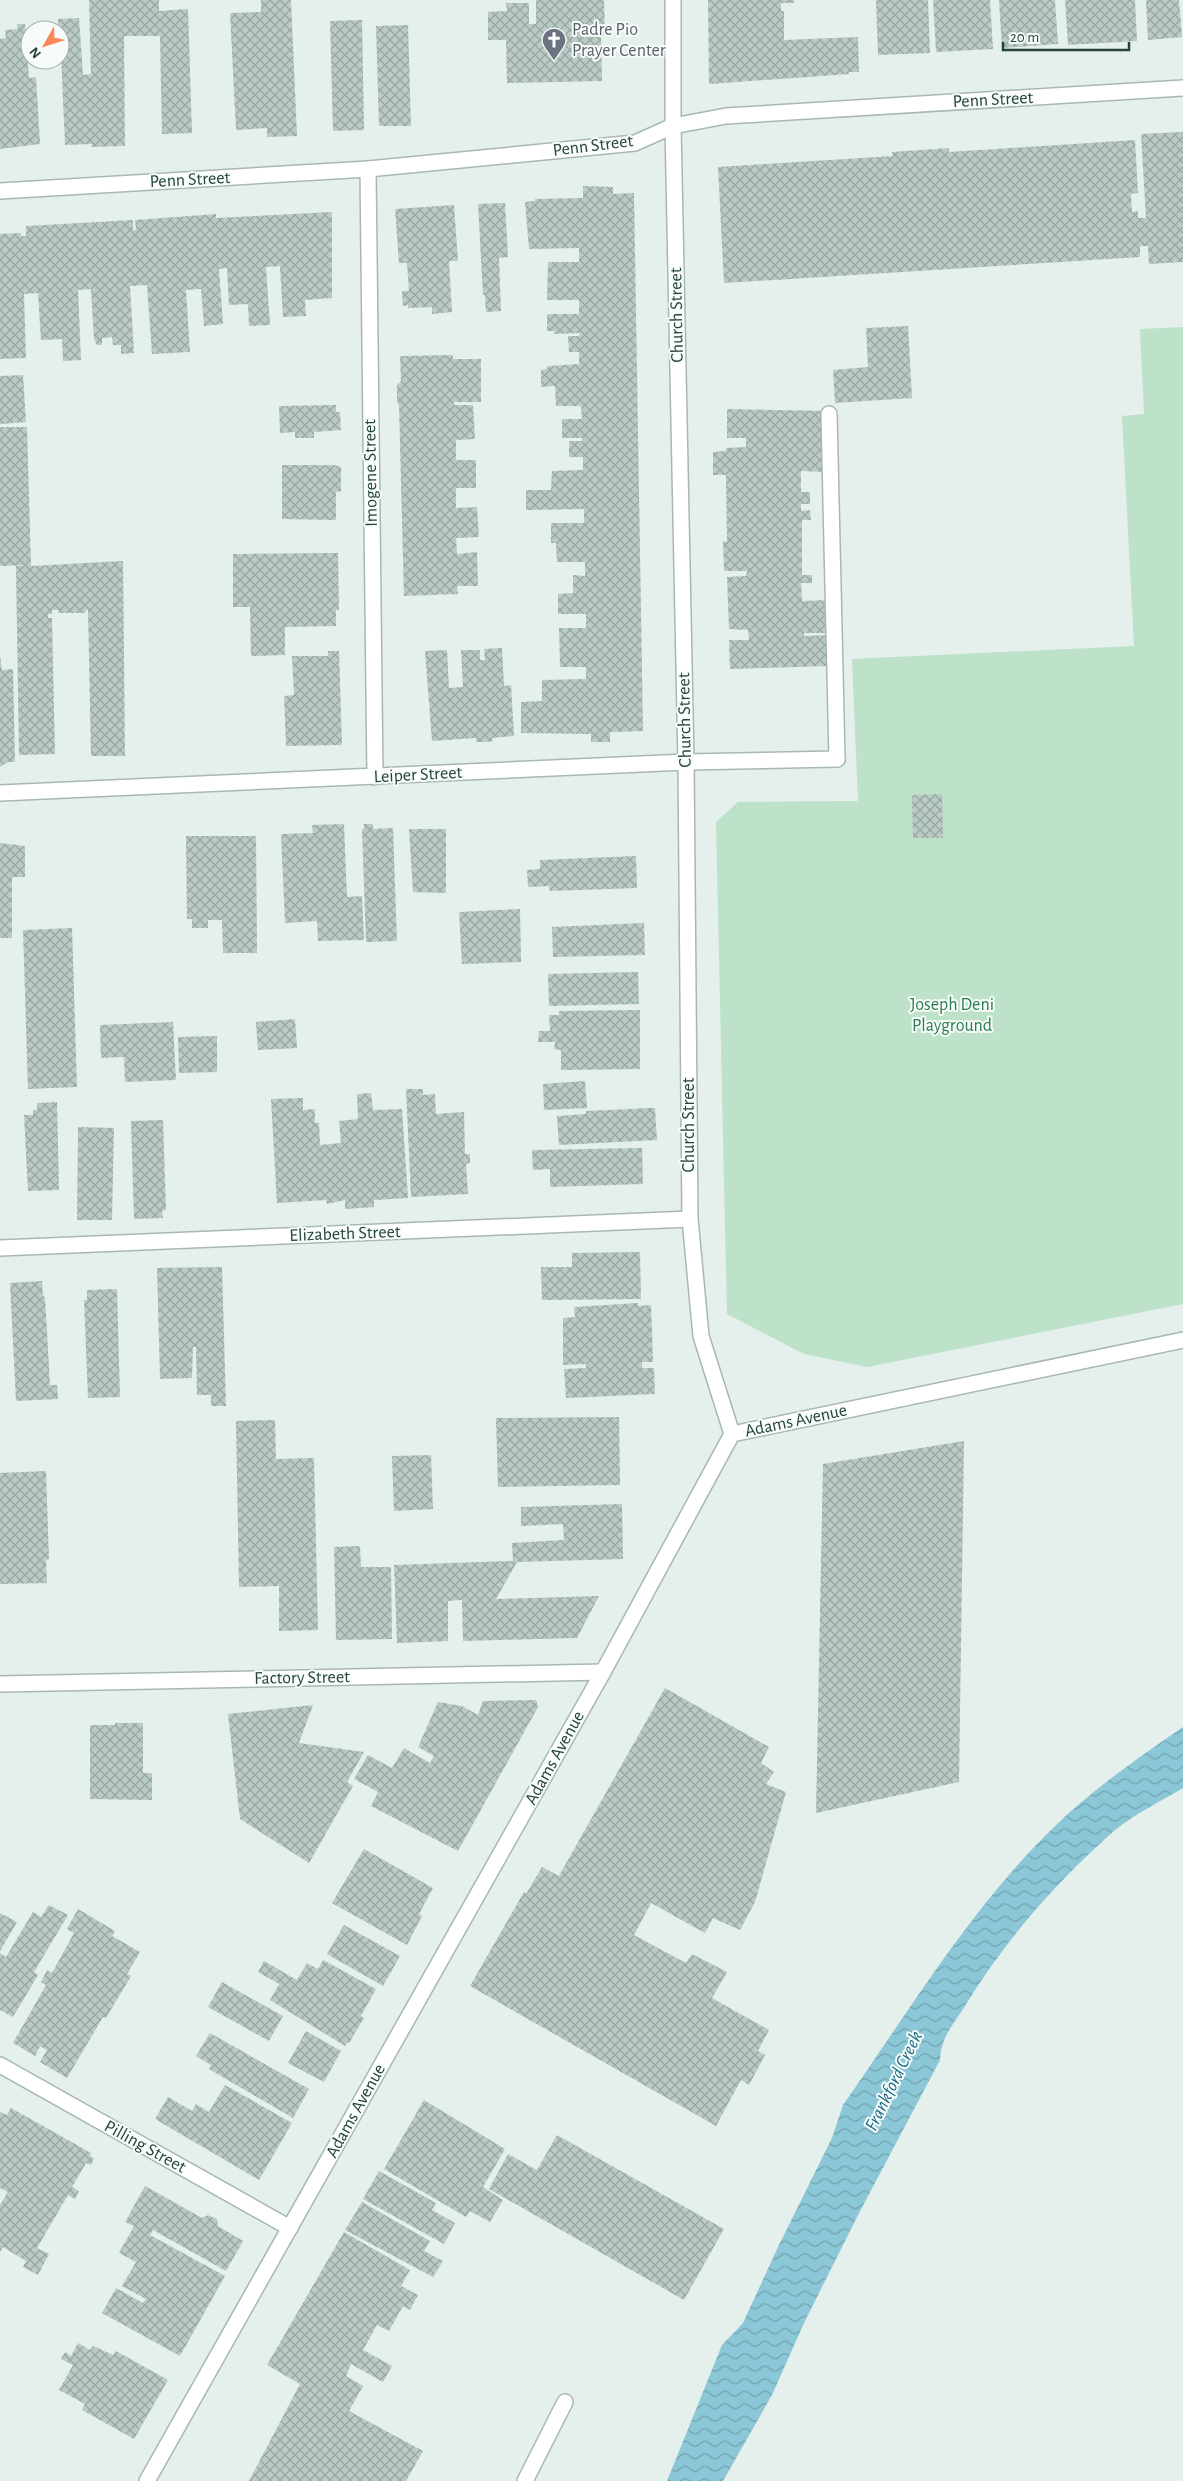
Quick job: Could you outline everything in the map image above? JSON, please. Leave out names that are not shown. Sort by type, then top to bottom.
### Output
[{"type":"street","name":"Church Street","points":[[673,0],[673,126],[686,762],[690,1219],[701,1336],[732,1434]]},
{"type":"street","name":"Penn Street","points":[[0,191],[368,169],[635,143],[673,126],[726,116],[1183,88]]},
{"type":"street","name":"Imogene Street","points":[[368,169],[375,777]]},
{"type":"street","name":"Leiper Street","points":[[0,793],[686,762],[837,759],[829,414]]},
{"type":"street","name":"Elizabeth Street","points":[[0,1248],[690,1219]]},
{"type":"street","name":"Adams Avenue","points":[[147,2481],[603,1672],[732,1434],[1183,1340]]},
{"type":"street","name":"Factory Street","points":[[0,1684],[603,1672]]},
{"type":"street","name":"Pilling Street","points":[[0,2065],[290,2228]]},
{"type":"street","points":[[525,2481],[565,2402]]},
{"type":"green space","name":"Joseph Deni Playground","points":[[1183,327],[1183,1304],[867,1367],[804,1354],[727,1314],[716,822],[738,802],[858,801],[852,659],[1134,646],[1122,416],[1144,414],[1140,329]]},
{"type":"water","name":"Frankford Creek","points":[[1183,1727],[1183,1788],[1123,1824],[1073,1870],[1033,1912],[997,1958],[952,2025],[945,2038],[940,2060],[858,2215],[804,2323],[772,2395],[723,2481],[667,2481],[722,2345],[743,2323],[832,2138],[843,2105],[967,1927],[1022,1860],[1066,1815],[1115,1776]]},
{"type":"building","points":[[89,0],[159,0],[159,11],[188,9],[192,133],[162,134],[160,36],[124,36],[125,146],[91,147],[92,144],[65,145],[62,70],[70,70],[70,20],[58,19],[79,18],[83,75],[91,74]]},
{"type":"building","points":[[261,0],[291,0],[297,136],[267,137],[267,128],[236,130],[230,13],[261,12]]},
{"type":"building","name":"Padre Pio Prayer Center","points":[[536,0],[604,0],[605,35],[601,35],[602,81],[507,83],[506,40],[488,40],[488,12],[507,11],[506,3],[529,3],[529,24],[536,24]]},
{"type":"building","points":[[708,0],[794,0],[794,3],[781,3],[781,11],[784,11],[784,40],[858,37],[859,72],[709,84]]},
{"type":"building","points":[[876,0],[928,0],[930,53],[878,55]]},
{"type":"building","points":[[933,0],[990,0],[993,49],[936,52]]},
{"type":"building","points":[[999,0],[1055,0],[1058,44],[1002,48]]},
{"type":"building","points":[[1065,0],[1135,0],[1137,41],[1068,45]]},
{"type":"building","points":[[1146,0],[1179,0],[1182,37],[1148,40]]},
{"type":"building","points":[[362,20],[364,130],[333,131],[330,21]]},
{"type":"building","points":[[17,24],[20,24],[20,70],[28,70],[29,78],[36,77],[40,144],[0,149],[0,39],[6,38],[5,30],[18,29]]},
{"type":"building","points":[[408,25],[411,126],[379,126],[376,26]]},
{"type":"building","points":[[1183,132],[1183,262],[1149,264],[1148,246],[1140,246],[1140,257],[724,283],[718,167],[893,156],[892,152],[949,148],[949,152],[1135,140],[1138,193],[1131,194],[1132,212],[1138,211],[1138,218],[1146,218],[1141,134]]},
{"type":"building","points":[[583,186],[613,187],[613,194],[634,193],[643,731],[610,732],[610,742],[591,742],[591,734],[521,733],[521,702],[542,701],[542,680],[586,679],[586,667],[560,667],[559,628],[586,628],[586,614],[558,614],[558,594],[573,593],[573,575],[585,576],[585,562],[557,562],[556,543],[551,543],[551,523],[584,523],[584,509],[526,510],[526,490],[551,490],[552,471],[583,470],[583,457],[569,457],[569,441],[582,441],[582,438],[562,438],[562,419],[582,419],[581,406],[556,406],[555,386],[541,387],[541,370],[547,369],[548,366],[579,364],[579,352],[569,352],[568,336],[579,336],[580,333],[554,334],[554,331],[547,331],[547,314],[579,314],[579,300],[547,300],[548,262],[579,262],[579,248],[529,249],[525,202],[535,201],[535,199],[583,198]]},
{"type":"building","points":[[505,203],[508,257],[499,258],[501,311],[486,312],[485,295],[483,295],[478,204]]},
{"type":"building","points":[[454,205],[458,261],[449,261],[452,312],[432,314],[432,307],[408,308],[408,305],[403,306],[402,291],[409,291],[407,263],[399,263],[395,209]]},
{"type":"building","points":[[332,212],[332,298],[305,300],[306,316],[283,317],[280,266],[266,267],[270,325],[249,326],[248,304],[229,305],[227,268],[219,269],[223,324],[204,326],[201,289],[186,290],[190,352],[152,354],[147,285],[130,286],[134,353],[121,354],[121,345],[113,345],[112,337],[102,338],[102,345],[97,345],[94,339],[91,289],[78,290],[81,360],[63,361],[62,339],[41,340],[38,293],[24,294],[26,358],[0,359],[0,234],[21,233],[21,236],[26,236],[26,226],[133,220],[133,230],[136,230],[135,220],[216,214],[216,218]]},
{"type":"building","points":[[908,326],[912,398],[835,403],[833,370],[868,367],[866,328]]},
{"type":"building","points":[[453,355],[453,359],[481,359],[481,402],[454,402],[454,405],[473,405],[475,439],[456,440],[456,460],[476,460],[476,488],[456,488],[456,508],[477,507],[479,537],[456,538],[457,554],[477,552],[478,586],[457,586],[458,594],[404,596],[399,405],[397,401],[397,384],[401,380],[400,356]]},
{"type":"building","points":[[23,375],[26,422],[0,424],[0,376]]},
{"type":"building","points":[[336,405],[336,412],[340,412],[341,430],[314,432],[314,438],[295,438],[295,432],[280,433],[279,406]]},
{"type":"building","points":[[727,409],[827,411],[826,472],[801,471],[801,492],[810,492],[810,504],[801,504],[801,511],[810,510],[811,520],[802,520],[802,575],[812,575],[812,583],[801,583],[802,601],[831,600],[832,633],[804,633],[804,636],[828,635],[829,666],[730,669],[729,640],[749,640],[748,630],[729,629],[727,577],[746,576],[747,571],[724,571],[723,541],[727,542],[726,475],[713,475],[713,452],[726,451],[726,448],[746,447],[746,438],[727,438]]},
{"type":"building","points":[[0,427],[27,427],[31,566],[123,561],[125,756],[91,756],[88,610],[85,613],[58,613],[59,610],[52,610],[52,614],[48,614],[48,618],[52,618],[55,754],[19,755],[16,566],[27,565],[0,566]]},
{"type":"building","points":[[282,465],[334,465],[341,467],[341,491],[336,492],[336,520],[282,519]]},
{"type":"building","points":[[338,553],[339,610],[336,610],[336,626],[285,627],[285,655],[251,656],[250,607],[233,607],[233,554]]},
{"type":"building","points":[[502,648],[504,686],[511,685],[514,736],[492,738],[493,741],[487,742],[476,742],[476,738],[432,741],[425,651],[447,650],[449,688],[463,687],[461,650],[480,650],[480,660],[485,660],[484,649]]},
{"type":"building","points":[[328,651],[339,651],[342,745],[286,746],[284,696],[294,695],[292,656],[328,656]]},
{"type":"building","points":[[0,656],[2,670],[13,669],[15,762],[8,762],[0,767]]},
{"type":"building","points":[[942,794],[943,838],[913,838],[912,795]]},
{"type":"building","points":[[344,824],[347,897],[362,896],[364,940],[318,941],[317,921],[285,923],[281,834],[313,833],[312,825]]},
{"type":"building","points":[[364,824],[373,824],[373,829],[393,828],[397,941],[366,942],[362,829],[364,829]]},
{"type":"building","points":[[409,829],[446,829],[446,893],[413,892]]},
{"type":"building","points":[[186,836],[256,836],[257,953],[223,953],[222,920],[208,920],[208,928],[192,928],[192,919],[187,919]]},
{"type":"building","points":[[0,843],[25,846],[25,877],[12,877],[12,938],[0,938]]},
{"type":"building","points":[[636,856],[637,888],[550,891],[549,886],[528,887],[527,870],[540,869],[540,860]]},
{"type":"building","points":[[520,909],[521,962],[462,964],[459,912]]},
{"type":"building","points":[[644,923],[645,955],[553,957],[552,927]]},
{"type":"building","points":[[72,928],[77,1087],[28,1089],[23,930]]},
{"type":"building","points":[[638,972],[639,1004],[549,1006],[548,974]]},
{"type":"building","points":[[640,1010],[640,1069],[561,1070],[561,1050],[554,1049],[555,1042],[538,1042],[539,1031],[550,1031],[549,1015],[559,1015],[559,1011]]},
{"type":"building","points":[[295,1019],[297,1048],[258,1050],[256,1022]]},
{"type":"building","points":[[173,1022],[176,1080],[125,1082],[124,1057],[101,1058],[100,1025]]},
{"type":"building","points":[[217,1036],[217,1072],[179,1073],[178,1037]]},
{"type":"building","points":[[585,1081],[587,1108],[544,1110],[543,1084]]},
{"type":"building","points":[[406,1089],[423,1089],[423,1095],[435,1094],[436,1114],[464,1112],[465,1154],[470,1154],[470,1163],[466,1164],[468,1194],[411,1197]]},
{"type":"building","points":[[371,1093],[373,1110],[402,1109],[408,1198],[374,1200],[374,1207],[345,1209],[345,1200],[327,1204],[326,1200],[277,1203],[271,1099],[303,1098],[303,1110],[315,1109],[315,1123],[319,1123],[320,1145],[341,1143],[339,1121],[358,1119],[357,1094]]},
{"type":"building","points":[[57,1102],[59,1190],[28,1191],[24,1115],[33,1115],[33,1110],[37,1110],[37,1103]]},
{"type":"building","points":[[655,1108],[657,1140],[559,1145],[557,1116],[586,1114],[586,1111]]},
{"type":"building","points":[[163,1120],[166,1210],[162,1211],[163,1218],[134,1219],[131,1121]]},
{"type":"building","points":[[78,1127],[114,1128],[112,1220],[77,1220]]},
{"type":"building","points":[[642,1148],[643,1184],[550,1187],[550,1169],[533,1170],[532,1150]]},
{"type":"building","points":[[640,1252],[641,1299],[542,1300],[541,1267],[572,1267],[572,1253]]},
{"type":"building","points":[[222,1267],[226,1406],[211,1406],[211,1395],[197,1395],[196,1347],[193,1347],[192,1378],[160,1379],[157,1268]]},
{"type":"building","points":[[42,1281],[43,1296],[45,1297],[50,1385],[57,1385],[58,1399],[16,1401],[10,1283]]},
{"type":"building","points":[[117,1289],[120,1397],[88,1398],[84,1300],[87,1300],[87,1290]]},
{"type":"building","points":[[638,1303],[638,1306],[651,1305],[653,1362],[642,1362],[642,1368],[654,1368],[655,1394],[566,1398],[564,1369],[586,1368],[586,1364],[563,1365],[563,1318],[575,1317],[574,1307]]},
{"type":"building","points":[[619,1417],[620,1485],[498,1487],[496,1418]]},
{"type":"building","points":[[275,1420],[276,1459],[314,1458],[318,1630],[279,1631],[279,1586],[239,1587],[236,1421]]},
{"type":"building","points":[[964,1441],[959,1782],[816,1813],[823,1464]]},
{"type":"building","points":[[431,1455],[433,1509],[394,1511],[392,1456]]},
{"type":"building","points":[[46,1471],[49,1559],[46,1560],[47,1583],[0,1584],[0,1473]]},
{"type":"building","points":[[622,1504],[623,1559],[517,1562],[496,1599],[599,1596],[577,1638],[463,1641],[462,1600],[448,1601],[448,1641],[397,1643],[394,1565],[513,1561],[512,1543],[564,1540],[563,1524],[521,1526],[521,1507]]},
{"type":"building","points":[[360,1546],[361,1567],[391,1567],[392,1639],[336,1640],[334,1547]]},
{"type":"building","points":[[665,1688],[769,1747],[761,1763],[774,1772],[766,1784],[786,1792],[755,1902],[740,1930],[713,1918],[705,1933],[651,1903],[634,1935],[686,1963],[692,1954],[727,1972],[712,1998],[769,2030],[758,2051],[765,2055],[749,2085],[741,2080],[716,2126],[470,1986],[524,1892],[526,1894],[542,1867],[559,1876]]},
{"type":"building","points":[[536,1700],[538,1707],[458,1851],[371,1806],[378,1792],[354,1779],[368,1755],[392,1768],[404,1748],[430,1763],[434,1756],[418,1747],[438,1702],[462,1706],[478,1715],[483,1701]]},
{"type":"building","points":[[313,1705],[299,1743],[364,1752],[347,1782],[353,1786],[309,1863],[240,1819],[228,1714]]},
{"type":"building","points":[[115,1723],[143,1723],[143,1773],[152,1773],[152,1800],[90,1799],[90,1725],[115,1725]]},
{"type":"building","points":[[364,1849],[433,1888],[419,1914],[422,1916],[407,1945],[332,1903]]},
{"type":"building","points":[[49,1905],[68,1915],[34,1972],[38,1975],[13,2017],[0,2010],[0,1953],[6,1957],[33,1912],[41,1917]]},
{"type":"building","points":[[78,1909],[115,1931],[112,1936],[140,1952],[127,1974],[131,1976],[106,2018],[103,2017],[67,2078],[40,2062],[47,2050],[40,2046],[35,2056],[13,2043],[46,1985],[41,1982],[47,1970],[52,1973],[74,1933],[67,1929]]},
{"type":"building","points":[[0,1913],[17,1922],[0,1951]]},
{"type":"building","points":[[344,1925],[400,1956],[383,1986],[327,1954]]},
{"type":"building","points":[[323,1960],[376,1989],[361,2016],[364,2018],[349,2043],[347,2042],[345,2046],[270,2000],[279,1984],[258,1972],[264,1961],[297,1980],[307,1963],[318,1969]]},
{"type":"building","points":[[222,1982],[283,2016],[269,2041],[208,2007]]},
{"type":"building","points":[[306,2031],[341,2051],[324,2082],[288,2063]]},
{"type":"building","points":[[210,2033],[309,2089],[293,2118],[209,2069],[211,2065],[196,2056]]},
{"type":"building","points":[[225,2085],[292,2123],[259,2180],[155,2119],[168,2097],[192,2111],[196,2104],[209,2112]]},
{"type":"building","points":[[424,2100],[505,2149],[483,2187],[503,2200],[490,2222],[470,2211],[466,2217],[384,2169]]},
{"type":"building","points":[[11,2108],[91,2153],[90,2156],[94,2159],[91,2165],[86,2163],[72,2187],[79,2191],[75,2199],[68,2195],[37,2248],[49,2254],[38,2275],[23,2267],[26,2261],[3,2247],[0,2252],[0,2205],[8,2192],[0,2188],[0,2112],[7,2115]]},
{"type":"building","points":[[557,2135],[724,2229],[684,2300],[489,2189],[508,2154],[537,2170]]},
{"type":"building","points":[[379,2171],[436,2203],[432,2210],[455,2223],[444,2244],[363,2199]]},
{"type":"building","points":[[145,2186],[202,2218],[208,2215],[217,2219],[218,2226],[243,2241],[226,2271],[153,2230],[150,2235],[225,2276],[180,2356],[102,2313],[116,2288],[143,2303],[146,2299],[122,2286],[136,2262],[119,2253],[134,2226],[125,2222]]},
{"type":"building","points":[[362,2202],[430,2241],[424,2251],[443,2261],[433,2277],[345,2230]]},
{"type":"building","points":[[344,2232],[410,2270],[401,2286],[418,2295],[410,2310],[403,2306],[389,2331],[377,2325],[363,2350],[392,2366],[383,2382],[351,2364],[346,2376],[363,2386],[349,2411],[423,2451],[406,2481],[249,2481],[300,2384],[267,2365]]},
{"type":"building","points":[[78,2343],[90,2350],[93,2346],[113,2355],[116,2351],[168,2380],[134,2439],[82,2410],[85,2404],[59,2390],[73,2365],[61,2359],[65,2352],[71,2356]]},
{"type":"place","name":"Padre Pio Prayer Center","points":[[554,61]]}]
